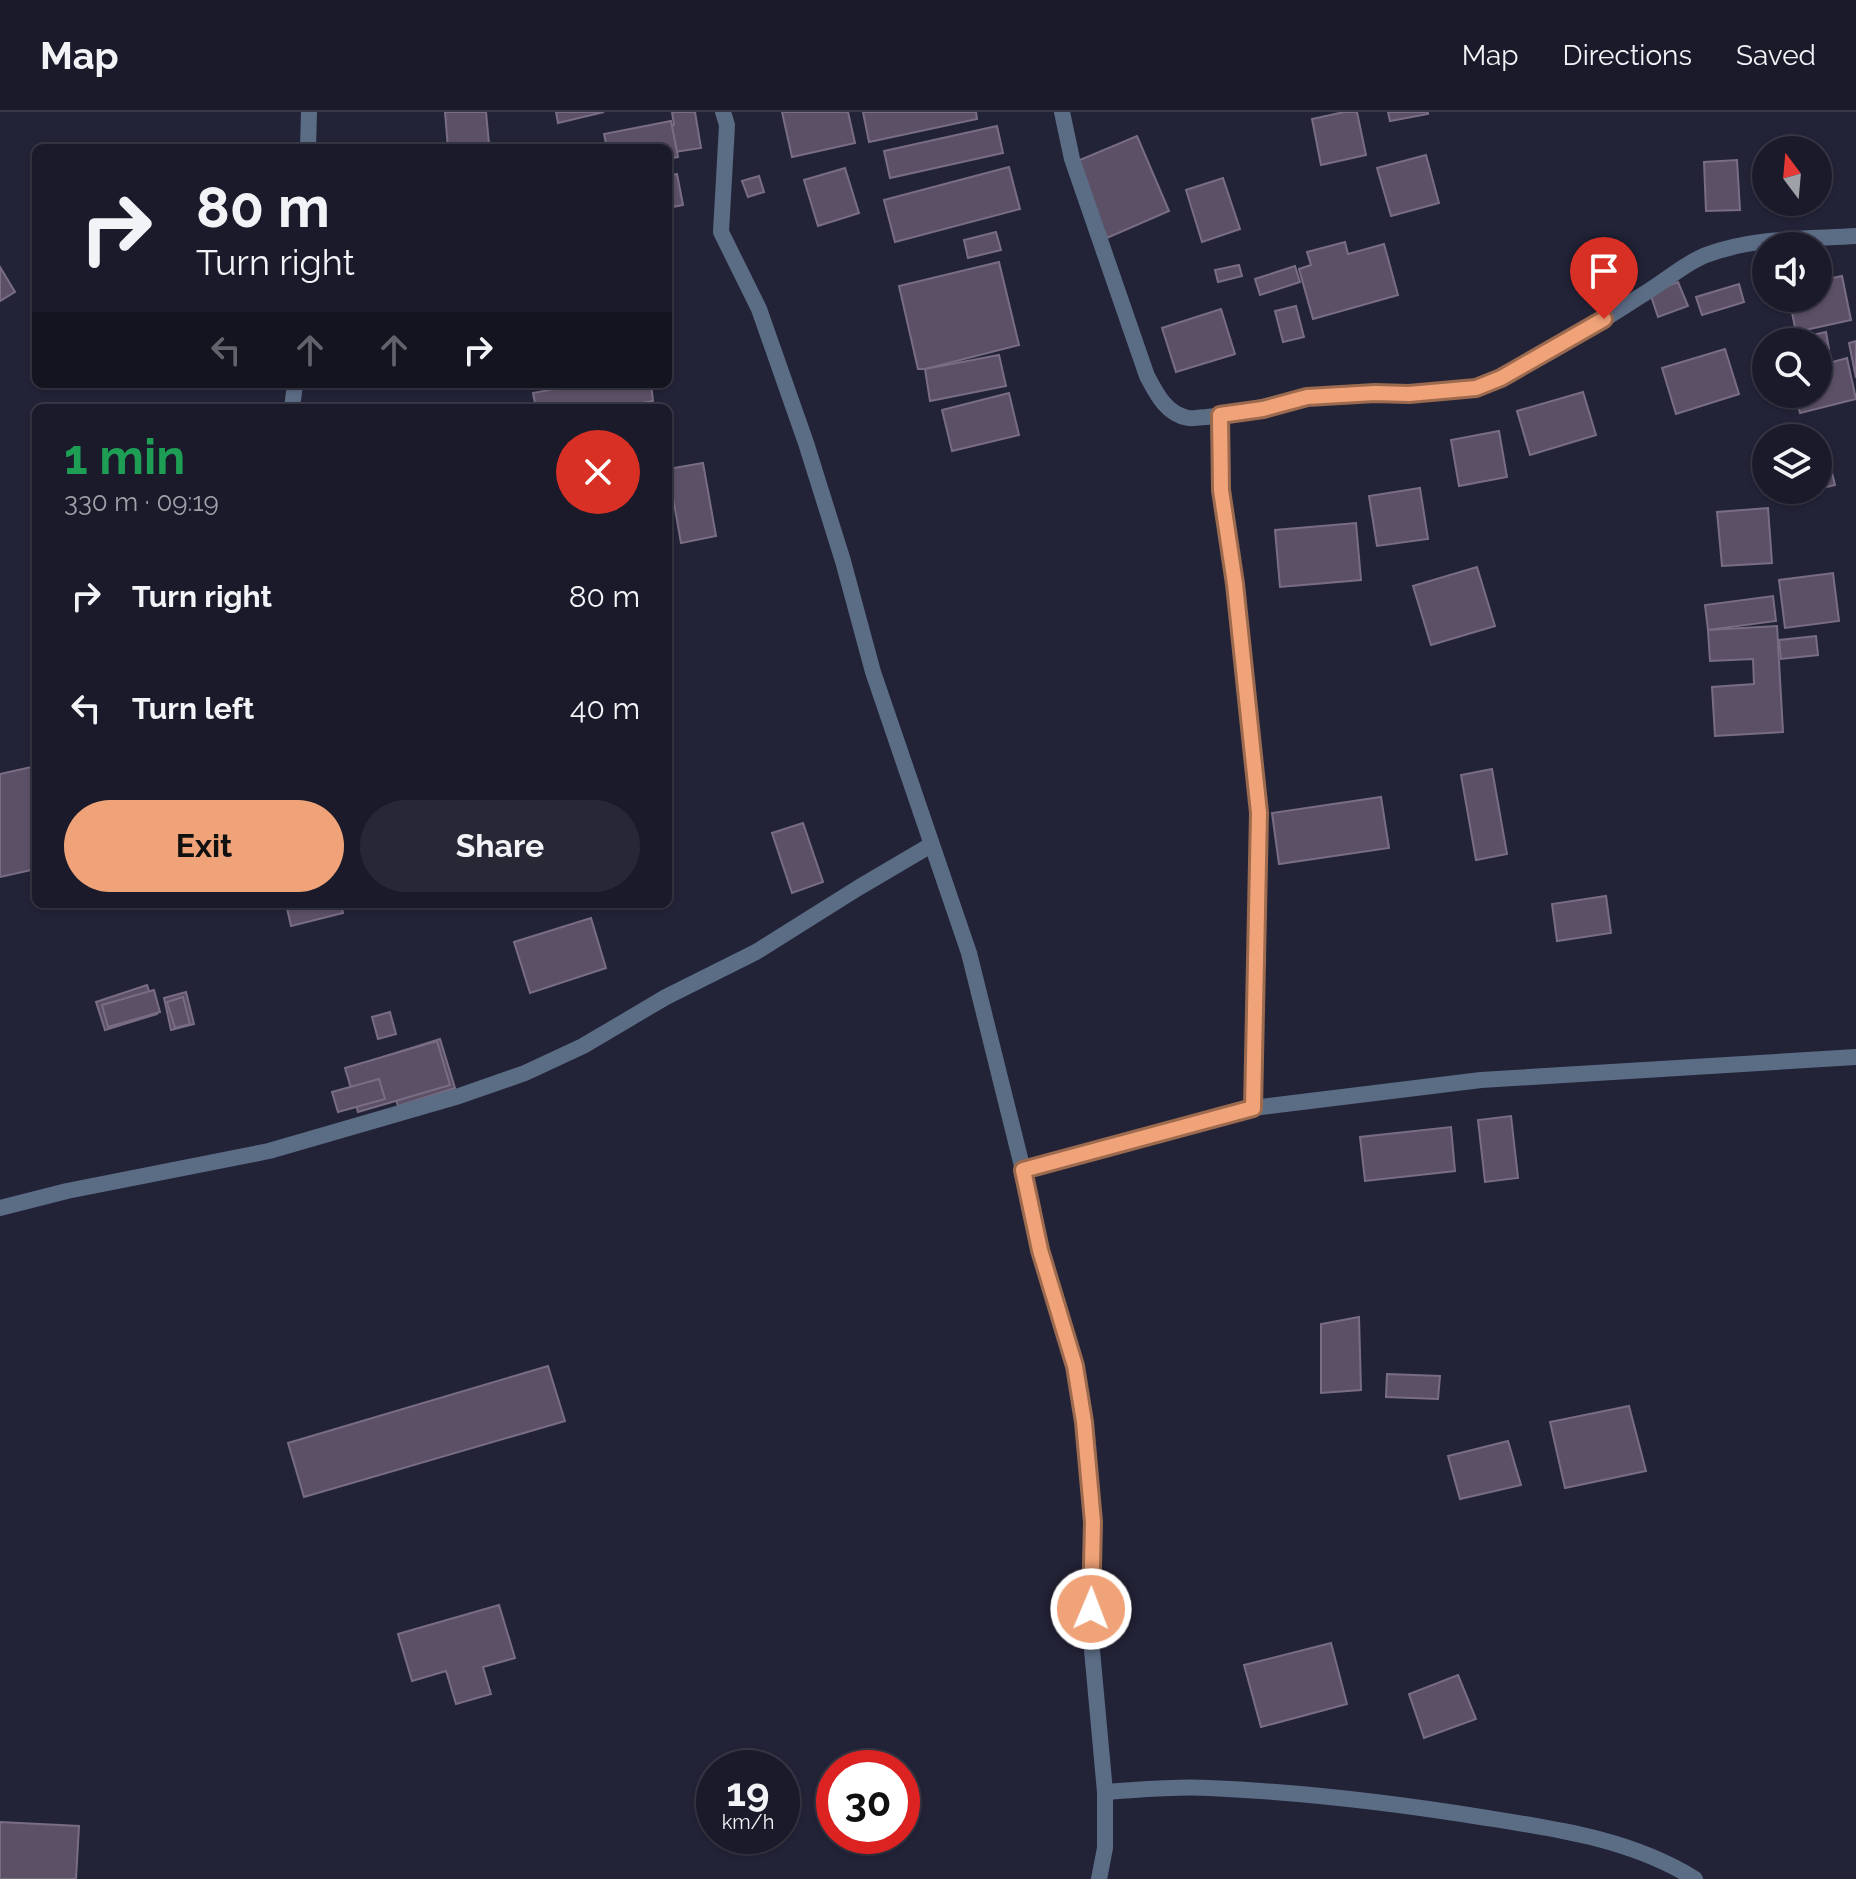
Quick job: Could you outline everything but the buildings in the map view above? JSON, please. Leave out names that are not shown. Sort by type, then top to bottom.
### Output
[{"type":"street","points":[[308,144],[309,112]]},
{"type":"street","points":[[723,112],[727,125],[721,232],[759,309],[806,443],[873,672],[969,953],[1040,1250],[1075,1366],[1084,1422],[1093,1522],[1091,1639],[1105,1792],[1105,1848],[1099,1879]]},
{"type":"street","points":[[1062,112],[1072,159],[1115,276],[1135,342],[1157,395],[1169,409],[1188,418],[1263,409],[1307,397],[1409,394],[1476,388],[1501,378],[1580,334],[1704,255],[1788,238],[1856,236]]},
{"type":"street","points":[[1220,415],[1221,490],[1235,584],[1259,813],[1253,1108]]},
{"type":"street","points":[[0,1208],[67,1191],[269,1151],[459,1096],[525,1073],[583,1046],[666,997],[756,952],[931,845]]},
{"type":"street","points":[[1023,1170],[1253,1108],[1481,1080],[1856,1057]]},
{"type":"street","points":[[1105,1792],[1205,1788],[1320,1796],[1458,1813],[1574,1832],[1668,1862],[1695,1879]]},
{"type":"route","points":[[1091,1609],[1093,1522],[1084,1422],[1075,1366],[1040,1250],[1023,1170],[1253,1108],[1259,813],[1235,584],[1221,490],[1220,415],[1263,409],[1307,397],[1409,394],[1476,388],[1501,378],[1604,319]]}]
